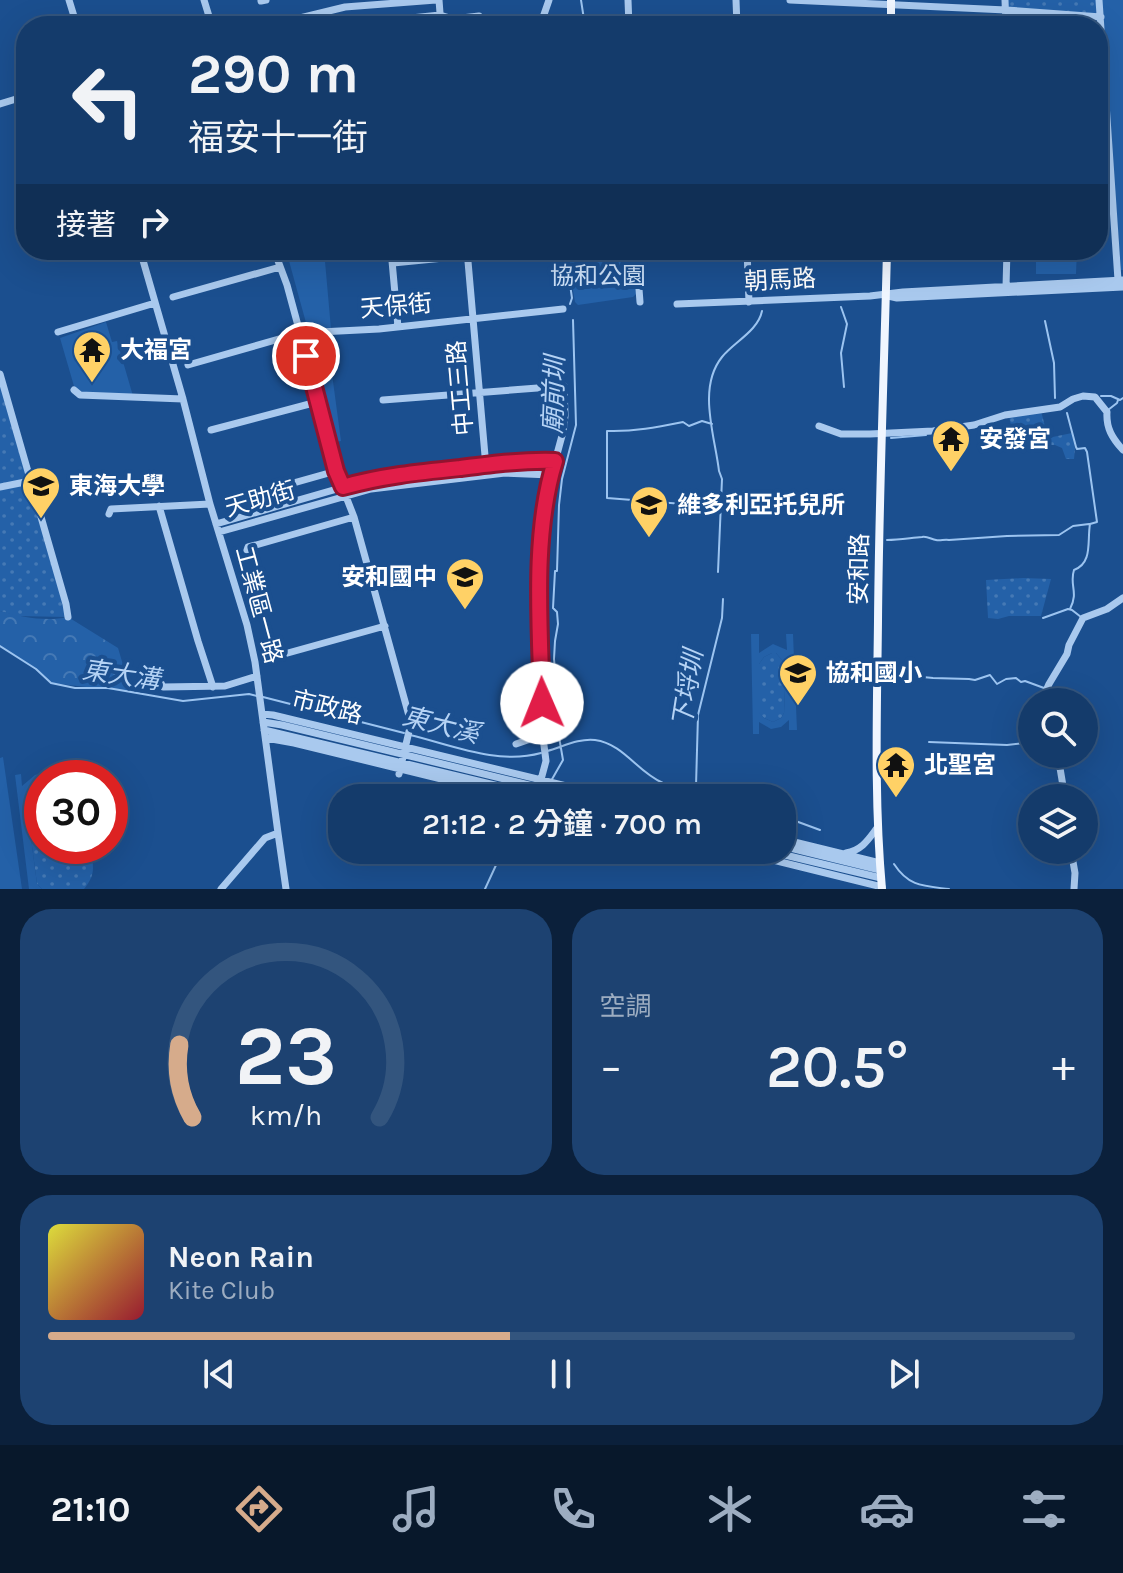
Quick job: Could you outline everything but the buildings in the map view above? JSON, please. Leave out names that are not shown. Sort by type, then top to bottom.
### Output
[{"type":"main road","name":"安和路","points":[[881,877],[877,828],[877,666],[887,260]]},
{"type":"street","points":[[308,16],[345,7],[437,0],[440,15]]},
{"type":"street","points":[[790,0],[891,3],[1087,16]]},
{"type":"street","points":[[1005,0],[1006,16]]},
{"type":"street","points":[[430,16],[443,16]]},
{"type":"street","points":[[1108,156],[1122,281]]},
{"type":"street","name":"工業區一路","points":[[143,260],[247,625],[263,722]]},
{"type":"street","points":[[278,260],[411,723],[402,762]]},
{"type":"street","points":[[393,260],[398,327]]},
{"type":"street","points":[[393,263],[413,260]]},
{"type":"street","name":"中工三路","points":[[468,260],[487,475]]},
{"type":"street","points":[[637,260],[640,302]]},
{"type":"street","points":[[747,260],[749,302]]},
{"type":"street","points":[[1006,287],[1007,260]]},
{"type":"street","points":[[173,297],[280,267]]},
{"type":"street","name":"朝馬路","points":[[677,304],[1122,281]]},
{"type":"street","name":"朝馬路","points":[[886,295],[897,298],[1122,281]]},
{"type":"street","points":[[58,332],[155,303]]},
{"type":"street","name":"天保街","points":[[188,365],[300,333],[398,327],[563,309]]},
{"type":"street","points":[[0,374],[68,617]]},
{"type":"street","points":[[383,400],[564,386],[565,416],[547,491],[539,567],[545,758],[539,784]]},
{"type":"street","points":[[74,390],[80,395],[183,399]]},
{"type":"street","points":[[819,426],[841,434],[933,431],[1060,407],[1073,399],[1093,396],[1107,412],[1107,427],[1123,450]]},
{"type":"street","points":[[211,430],[317,402]]},
{"type":"street","name":"天助街","points":[[218,528],[375,478],[486,465],[555,461]]},
{"type":"street","points":[[230,501],[336,471]]},
{"type":"street","name":"天助街","points":[[218,528],[371,489],[505,473],[551,475]]},
{"type":"street","points":[[0,487],[30,481]]},
{"type":"street","points":[[109,514],[111,509],[210,504]]},
{"type":"street","points":[[159,506],[213,687]]},
{"type":"street","points":[[247,550],[248,547],[354,517]]},
{"type":"street","points":[[1047,688],[1083,618],[1107,609],[1123,598]]},
{"type":"street","points":[[277,656],[385,626]]},
{"type":"street","points":[[159,679],[163,687],[225,686],[257,679]]},
{"type":"street","points":[[263,722],[286,889]]},
{"type":"street","name":"市政路","points":[[263,722],[282,725],[474,784]]},
{"type":"street","name":"市政路","points":[[263,722],[277,739],[509,784]]},
{"type":"street","points":[[516,744],[542,738]]},
{"type":"street","points":[[840,854],[860,848],[877,828]]},
{"type":"street","points":[[221,889],[265,838],[278,833]]},
{"type":"street","points":[[796,843],[840,854],[881,877]]},
{"type":"street","points":[[796,850],[881,877]]},
{"type":"street","points":[[796,857],[881,877]]},
{"type":"street","points":[[796,862],[881,877]]},
{"type":"street","points":[[1073,864],[1074,889]]},
{"type":"green space","points":[[1008,0],[1097,0],[1098,14],[1008,9]]},
{"type":"green space","points":[[1100,0],[1123,0],[1123,270],[1108,103],[1108,16],[1101,16]]},
{"type":"green space","points":[[289,260],[325,260],[331,329],[308,330]]},
{"type":"green space","name":"協和公園","points":[[568,260],[634,260],[636,294],[633,297],[578,305]]},
{"type":"green space","points":[[1036,260],[1077,260],[1076,274],[1036,274]]},
{"type":"green space","points":[[106,322],[112,342],[117,341],[133,396],[76,393],[60,338]]},
{"type":"green space","points":[[330,359],[341,441],[336,442],[313,361]]},
{"type":"green space","points":[[0,374],[68,617],[17,616],[0,611]]},
{"type":"green space","points":[[1041,411],[1048,438],[1072,433],[1074,459],[1066,459],[1062,448],[1055,445],[1016,451],[1009,416]]},
{"type":"green space","points":[[1051,579],[1041,616],[988,618],[986,580]]},
{"type":"green space","points":[[0,611],[34,618],[68,617],[118,648],[131,692],[51,683],[36,669],[0,646]]},
{"type":"green space","points":[[751,634],[759,634],[759,653],[773,644],[787,650],[786,634],[793,634],[797,730],[789,730],[789,720],[781,727],[771,729],[759,722],[759,734],[753,734]],"holes":[[[776,653],[786,665],[784,713],[773,722],[759,712],[759,664],[764,657]]]},
{"type":"green space","points":[[776,653],[786,665],[784,713],[773,722],[759,713],[759,664]]},
{"type":"green space","points":[[3,757],[22,889],[0,889],[0,758]]},
{"type":"green space","points":[[21,774],[22,786],[24,784],[24,848],[15,775]]},
{"type":"green space","points":[[26,864],[34,864],[37,884],[42,889],[29,889]]},
{"type":"green space","points":[[34,864],[93,864],[84,889],[42,889],[37,884]]},
{"type":"waterway","name":"廟前圳","points":[[581,0],[583,16]]},
{"type":"waterway","points":[[566,260],[572,298],[570,304]]},
{"type":"waterway","points":[[841,307],[847,324],[841,353],[844,387]]},
{"type":"waterway","points":[[718,572],[722,479],[710,412],[710,383],[722,357],[756,325],[762,311]]},
{"type":"waterway","name":"廟前圳","points":[[551,781],[563,760],[558,731],[554,659],[558,624],[557,612],[553,608],[562,479],[576,425],[573,320]]},
{"type":"waterway","points":[[1045,321],[1054,363],[1055,398]]},
{"type":"waterway","points":[[1101,396],[1123,398]]},
{"type":"waterway","points":[[1108,410],[1118,400]]},
{"type":"waterway","points":[[1067,413],[1077,449],[1085,448],[1087,452],[1097,522],[1090,524],[1087,557],[1074,570],[1074,598],[1070,609]]},
{"type":"waterway","points":[[712,424],[702,421],[689,426],[683,422],[636,430],[607,431],[607,498],[721,507]]},
{"type":"waterway","points":[[891,438],[926,435]]},
{"type":"waterway","points":[[887,540],[1059,535],[1073,526],[1089,524]]},
{"type":"waterway","name":"下埒圳","points":[[696,784],[698,715],[722,618],[723,599]]},
{"type":"waterway","points":[[1043,618],[1068,609],[1081,617]]},
{"type":"waterway","name":"東大溝","points":[[0,646],[36,669],[51,683],[75,688],[108,688],[183,701],[249,694],[257,696]]},
{"type":"waterway","points":[[889,670],[902,675],[933,678],[975,680],[990,675],[997,684],[1016,678],[1044,688]]},
{"type":"waterway","name":"東大溪","points":[[263,697],[404,733]]},
{"type":"waterway","name":"東大溪","points":[[410,735],[491,755],[508,757],[541,753]]},
{"type":"waterway","name":"東大溪","points":[[547,751],[595,740],[614,747],[645,772],[668,784]]},
{"type":"waterway","points":[[929,742],[1018,744]]},
{"type":"waterway","name":"東大溪","points":[[796,821],[820,830]]},
{"type":"waterway","name":"廟前圳","points":[[485,889],[497,864]]},
{"type":"waterway","name":"東大溪","points":[[894,864],[911,881],[949,889]]},
{"type":"place","name":"大福宮","points":[[92,384]]},
{"type":"place","name":"安發宮","points":[[951,473]]},
{"type":"place","name":"東海大學","points":[[41,520]]},
{"type":"place","name":"維多利亞托兒所","points":[[649,539]]},
{"type":"place","name":"安和國中","points":[[465,611]]},
{"type":"place","name":"協和國小","points":[[798,707]]},
{"type":"place","name":"北聖宮","points":[[896,799]]},
{"type":"route","points":[[306,356],[343,487],[375,478],[438,470],[555,461],[547,491],[539,567],[542,703]]}]
